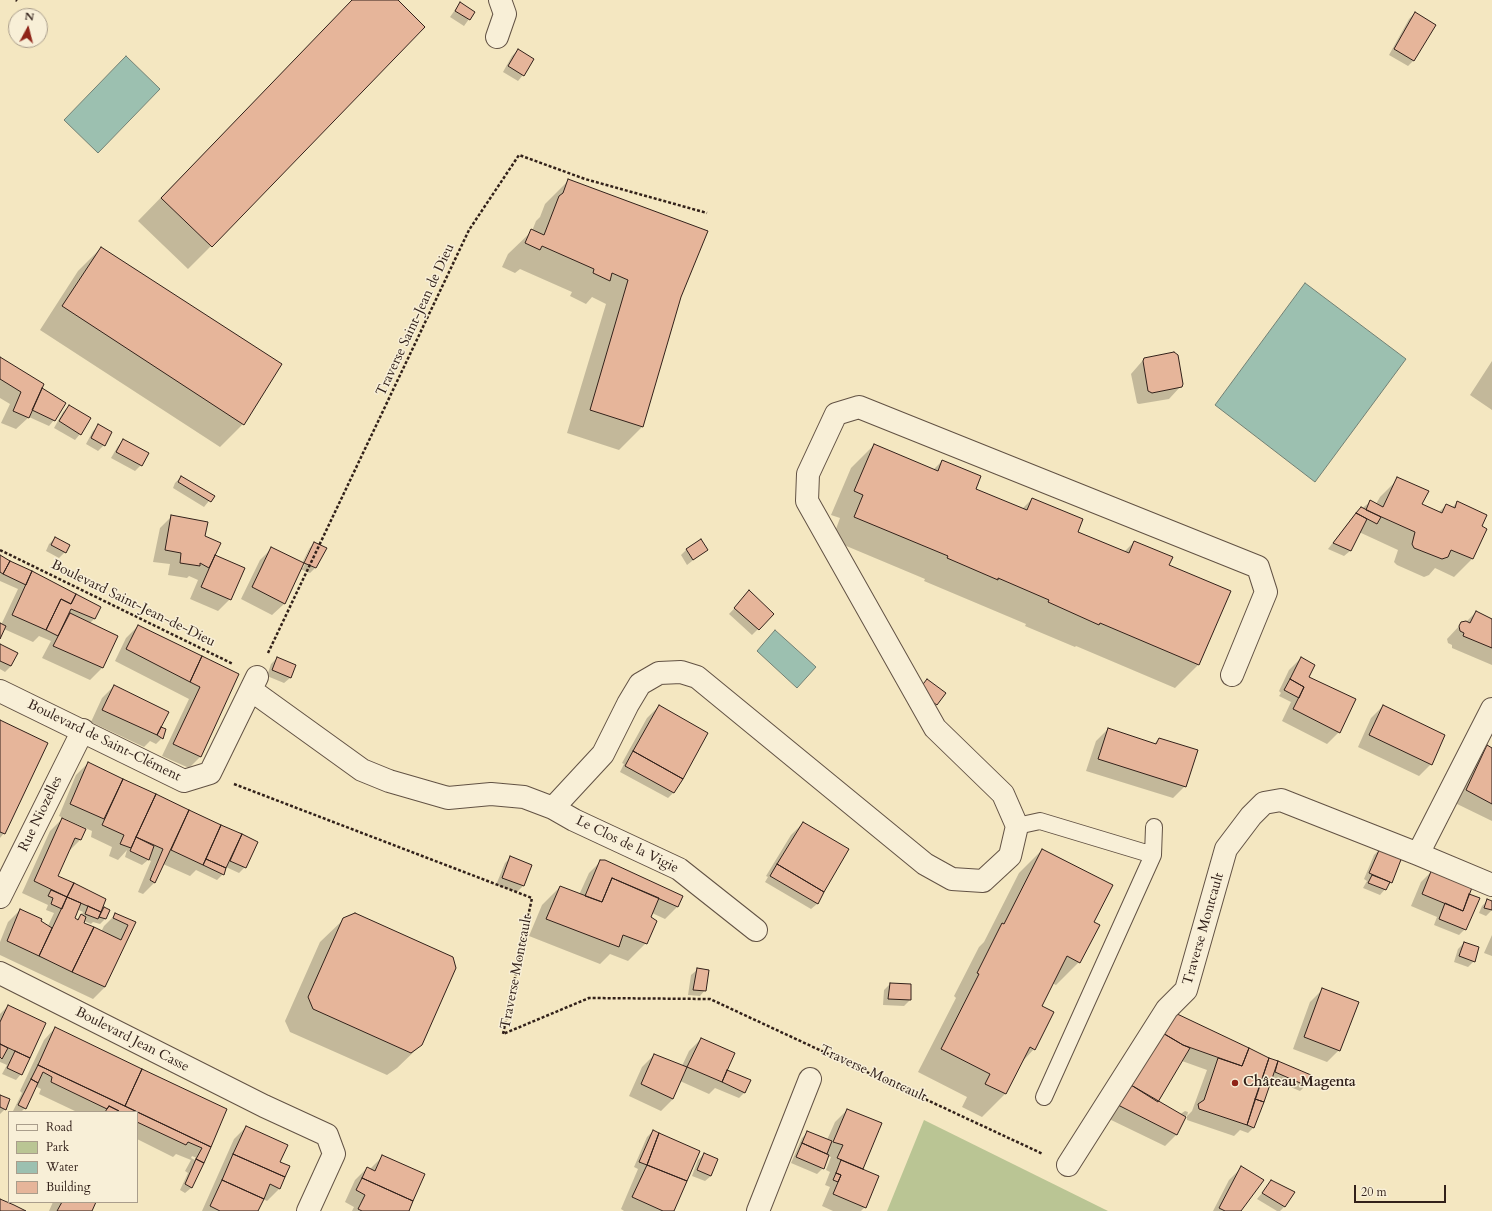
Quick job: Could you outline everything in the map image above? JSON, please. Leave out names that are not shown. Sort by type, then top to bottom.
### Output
[{"type":"street","points":[[497,37],[505,14],[500,0]]},
{"type":"street","points":[[553,808],[603,754],[628,704],[640,684],[659,673],[681,672],[697,677],[925,864],[952,879],[983,881],[1010,856],[1017,826],[1003,794],[935,728],[807,502],[808,474],[836,414],[859,407],[1258,567],[1266,592],[1232,676]]},
{"type":"street","points":[[210,773],[254,683]]},
{"type":"street","name":"Le Clos de la Vigie","points":[[254,683],[362,770],[389,781],[448,798],[491,794],[524,797],[553,808],[574,820],[679,869],[756,930]]},
{"type":"street","name":"Boulevard de Saint-Clément","points":[[0,691],[83,730],[184,781],[210,773]]},
{"type":"street","points":[[1418,854],[1492,709]]},
{"type":"street","name":"Rue Niozelles","points":[[0,897],[83,730]]},
{"type":"street","name":"Traverse Montcault","points":[[1068,1165],[1167,1009],[1186,990],[1226,849],[1251,816],[1264,803],[1281,800],[1492,885]]},
{"type":"street","name":"Boulevard Jean Casse","points":[[0,973],[264,1106],[327,1135],[334,1154],[308,1211]]},
{"type":"street","points":[[758,1211],[810,1079]]},
{"type":"lane","points":[[1017,826],[1040,821],[1153,855]]},
{"type":"lane","points":[[1044,1097],[1153,855],[1154,827]]},
{"type":"path","name":"Traverse Saint-Jean de Dieu","points":[[254,683],[469,230],[519,155],[585,179],[707,213]]},
{"type":"path","name":"Boulevard Saint-Jean-de-Dieu","points":[[0,550],[254,683]]},
{"type":"path","name":"Traverse Montcault","points":[[210,773],[240,787],[532,898],[503,1034],[589,998],[710,999],[1068,1165]]},
{"type":"green space","points":[[924,1120],[1108,1211],[887,1211]]},
{"type":"water","points":[[126,56],[160,89],[98,153],[64,120]]},
{"type":"water","points":[[1305,283],[1406,359],[1315,482],[1215,405]]},
{"type":"water","points":[[775,630],[816,667],[797,688],[757,651]]},
{"type":"building","points":[[352,0],[398,0],[425,27],[212,247],[161,198]]},
{"type":"building","points":[[460,2],[475,12],[470,20],[455,11]]},
{"type":"building","points":[[1415,12],[1436,25],[1414,61],[1394,49]]},
{"type":"building","points":[[518,49],[534,59],[524,76],[508,66]]},
{"type":"building","points":[[568,179],[708,231],[681,297],[643,427],[590,410],[628,280],[612,273],[610,281],[593,273],[594,269],[542,246],[540,250],[525,243],[531,229],[544,235],[559,196],[563,193]]},
{"type":"building","points":[[101,247],[282,364],[244,425],[62,306]]},
{"type":"building","points":[[1174,352],[1178,355],[1183,384],[1182,387],[1152,393],[1148,391],[1143,361],[1144,358]]},
{"type":"building","points":[[0,357],[44,384],[29,418],[13,411],[21,392],[0,379]]},
{"type":"building","points":[[42,388],[66,403],[55,421],[32,410]]},
{"type":"building","points":[[69,405],[91,418],[81,435],[59,421]]},
{"type":"building","points":[[98,424],[112,432],[105,446],[91,438]]},
{"type":"building","points":[[123,439],[149,453],[142,466],[116,452]]},
{"type":"building","points":[[874,444],[938,471],[942,460],[981,476],[976,489],[1027,510],[1032,498],[1083,519],[1078,532],[1129,553],[1134,541],[1173,557],[1169,565],[1231,591],[1199,665],[1100,623],[1099,625],[1048,602],[1049,600],[998,578],[998,580],[947,558],[948,556],[854,517],[863,495],[854,491]]},
{"type":"building","points":[[181,476],[215,496],[211,502],[178,482]]},
{"type":"building","points":[[1397,477],[1429,491],[1422,504],[1442,513],[1446,504],[1455,508],[1457,501],[1487,515],[1482,526],[1487,529],[1473,559],[1451,550],[1448,557],[1442,559],[1414,548],[1412,544],[1415,532],[1366,510],[1370,500],[1383,507]]},
{"type":"building","points":[[1361,507],[1381,517],[1377,524],[1356,513]]},
{"type":"building","points":[[1356,513],[1367,519],[1351,551],[1333,543]]},
{"type":"building","points":[[171,515],[208,522],[205,536],[221,543],[209,568],[200,563],[200,566],[180,563],[181,553],[165,550]]},
{"type":"building","points":[[55,537],[70,545],[66,553],[51,545]]},
{"type":"building","points":[[701,539],[708,550],[693,560],[686,549]]},
{"type":"building","points":[[314,542],[327,548],[316,568],[304,563]]},
{"type":"building","points":[[271,547],[304,563],[285,604],[252,587]]},
{"type":"building","points":[[0,555],[10,561],[3,574],[0,572]]},
{"type":"building","points":[[215,555],[245,568],[231,600],[201,587]]},
{"type":"building","points":[[10,561],[32,571],[26,585],[3,574]]},
{"type":"building","points":[[32,571],[76,594],[71,604],[61,599],[46,630],[12,615]]},
{"type":"building","points":[[749,590],[774,614],[759,630],[734,608]]},
{"type":"building","points":[[76,594],[101,607],[95,619],[71,609],[58,636],[46,630],[61,599],[71,604]]},
{"type":"building","points":[[1476,611],[1492,619],[1492,648],[1463,636],[1464,633],[1460,631],[1459,626],[1461,622],[1466,621],[1470,623]]},
{"type":"building","points":[[70,613],[118,636],[103,668],[53,646]]},
{"type":"building","points":[[0,623],[6,626],[0,639]]},
{"type":"building","points":[[138,625],[202,656],[190,682],[126,649]]},
{"type":"building","points":[[0,644],[18,653],[11,666],[0,661]]},
{"type":"building","points":[[202,656],[239,674],[201,757],[173,744],[200,687],[190,682]]},
{"type":"building","points":[[277,657],[296,665],[291,678],[272,670]]},
{"type":"building","points":[[1301,657],[1315,665],[1309,677],[1356,699],[1340,733],[1293,709],[1304,687],[1290,679]]},
{"type":"building","points":[[927,679],[946,693],[937,705],[917,692]]},
{"type":"building","points":[[1290,679],[1304,687],[1299,698],[1284,690]]},
{"type":"building","points":[[114,685],[169,712],[157,735],[102,710]]},
{"type":"building","points":[[659,705],[708,733],[683,779],[633,751]]},
{"type":"building","points":[[1383,705],[1445,735],[1432,765],[1369,735]]},
{"type":"building","points":[[0,720],[48,743],[5,834],[0,832]]},
{"type":"building","points":[[161,727],[166,729],[163,739],[157,735]]},
{"type":"building","points":[[1108,728],[1156,744],[1159,738],[1198,750],[1186,787],[1098,759]]},
{"type":"building","points":[[1487,745],[1492,748],[1492,804],[1466,790]]},
{"type":"building","points":[[633,751],[683,779],[674,793],[625,766]]},
{"type":"building","points":[[88,762],[123,779],[104,819],[70,804]]},
{"type":"building","points":[[123,779],[156,794],[131,848],[120,844],[124,835],[102,825]]},
{"type":"building","points":[[156,794],[189,810],[155,883],[150,880],[163,849],[136,837]]},
{"type":"building","points":[[189,810],[221,825],[203,865],[171,850]]},
{"type":"building","points":[[62,818],[86,829],[81,840],[75,838],[58,876],[74,883],[67,897],[34,881]]},
{"type":"building","points":[[803,822],[849,849],[824,892],[777,864]]},
{"type":"building","points":[[221,825],[242,834],[226,868],[206,859]]},
{"type":"building","points":[[242,834],[258,842],[246,868],[230,861]]},
{"type":"building","points":[[136,837],[154,846],[149,860],[130,851]]},
{"type":"building","points":[[1380,848],[1402,857],[1392,883],[1369,873]]},
{"type":"building","points":[[1042,849],[1113,885],[1094,922],[1100,925],[1080,963],[1067,956],[1042,1006],[1054,1012],[1035,1050],[1030,1047],[1006,1094],[985,1084],[990,1074],[941,1049],[979,974],[977,973],[1002,923],[1004,924]]},
{"type":"building","points":[[510,856],[532,865],[524,886],[502,878]]},
{"type":"building","points":[[206,859],[226,868],[224,875],[203,865]]},
{"type":"building","points":[[600,860],[605,860],[683,896],[678,907],[612,878],[602,902],[585,896]]},
{"type":"building","points":[[777,864],[824,892],[818,904],[770,876]]},
{"type":"building","points":[[1432,869],[1473,885],[1463,911],[1422,894]]},
{"type":"building","points":[[1372,875],[1390,882],[1386,890],[1368,883]]},
{"type":"building","points":[[612,878],[659,898],[651,917],[657,921],[647,944],[623,935],[619,947],[546,919],[560,886],[602,902]]},
{"type":"building","points":[[74,883],[106,899],[101,912],[67,897]]},
{"type":"building","points":[[51,890],[67,897],[62,909],[51,904],[53,898],[48,896]]},
{"type":"building","points":[[1469,894],[1480,898],[1466,930],[1439,919],[1445,903],[1463,911]]},
{"type":"building","points":[[67,897],[81,903],[75,918],[78,920],[81,914],[86,917],[84,923],[94,927],[72,972],[39,956]]},
{"type":"building","points":[[1487,899],[1492,901],[1492,910],[1484,908]]},
{"type":"building","points":[[88,906],[101,912],[98,919],[85,914]]},
{"type":"building","points":[[104,907],[110,910],[106,919],[99,917]]},
{"type":"building","points":[[20,909],[42,919],[41,921],[52,928],[39,956],[7,941]]},
{"type":"building","points":[[115,913],[136,922],[105,987],[72,972],[94,927],[121,940],[128,925],[113,918]]},
{"type":"building","points":[[355,913],[453,957],[456,968],[422,1045],[411,1053],[313,1009],[308,997],[343,918]]},
{"type":"building","points":[[1464,942],[1479,947],[1475,962],[1459,956]]},
{"type":"building","points":[[697,968],[709,970],[706,991],[693,990]]},
{"type":"building","points":[[890,983],[911,984],[911,1000],[888,999]]},
{"type":"building","points":[[1322,988],[1359,1002],[1340,1051],[1304,1037]]},
{"type":"building","points":[[8,1005],[46,1023],[30,1058],[0,1044],[0,1022]]},
{"type":"building","points":[[1173,1012],[1249,1048],[1242,1066],[1183,1045],[1161,1032]]},
{"type":"building","points":[[55,1027],[142,1069],[125,1106],[38,1065]]},
{"type":"building","points":[[1161,1032],[1190,1048],[1158,1102],[1131,1085]]},
{"type":"building","points":[[701,1038],[735,1053],[722,1082],[687,1067]]},
{"type":"building","points":[[0,1044],[8,1048],[2,1059],[0,1057]]},
{"type":"building","name":"Château Magenta","points":[[1249,1048],[1269,1058],[1247,1125],[1199,1109],[1198,1104],[1204,1100],[1218,1058],[1242,1066]]},
{"type":"building","points":[[15,1051],[30,1058],[22,1075],[7,1068]]},
{"type":"building","points":[[654,1054],[687,1067],[673,1099],[641,1084]]},
{"type":"building","points":[[1269,1058],[1278,1061],[1264,1102],[1255,1099]]},
{"type":"building","points":[[1278,1061],[1311,1075],[1307,1086],[1275,1072]]},
{"type":"building","points":[[38,1065],[135,1111],[119,1111],[109,1106],[107,1109],[51,1082],[52,1077],[43,1072],[38,1083],[31,1079]]},
{"type":"building","points":[[142,1069],[227,1109],[211,1147],[125,1106]]},
{"type":"building","points":[[727,1070],[751,1080],[745,1093],[722,1082]]},
{"type":"building","points":[[31,1079],[38,1083],[26,1109],[18,1105]]},
{"type":"building","points":[[1131,1085],[1186,1117],[1177,1135],[1118,1105]]},
{"type":"building","points":[[0,1095],[10,1099],[6,1110],[0,1107]]},
{"type":"building","points":[[1255,1099],[1264,1102],[1254,1128],[1247,1125]]},
{"type":"building","points":[[109,1106],[119,1111],[106,1111]]},
{"type":"building","points":[[847,1109],[882,1123],[863,1169],[837,1158],[843,1145],[833,1142]]},
{"type":"building","points":[[138,1112],[211,1147],[204,1163],[196,1159],[202,1148],[188,1142],[186,1145],[138,1122]]},
{"type":"building","points":[[246,1126],[288,1145],[280,1162],[290,1166],[285,1177],[233,1154]]},
{"type":"building","points":[[653,1130],[659,1133],[647,1165],[639,1162]]},
{"type":"building","points":[[807,1131],[832,1141],[827,1154],[802,1143]]},
{"type":"building","points":[[659,1133],[700,1151],[687,1181],[647,1165]]},
{"type":"building","points":[[802,1143],[829,1155],[824,1169],[796,1157]]},
{"type":"building","points":[[704,1153],[718,1159],[711,1176],[697,1170]]},
{"type":"building","points":[[233,1154],[285,1177],[280,1189],[270,1184],[264,1199],[222,1180]]},
{"type":"building","points":[[382,1155],[425,1174],[413,1201],[362,1178],[367,1167],[375,1171]]},
{"type":"building","points":[[196,1159],[204,1163],[192,1188],[185,1184]]},
{"type":"building","points":[[841,1160],[879,1176],[866,1208],[833,1194],[841,1175],[836,1173]]},
{"type":"building","points":[[647,1165],[687,1181],[674,1211],[663,1211],[632,1197]]},
{"type":"building","points":[[1241,1166],[1264,1180],[1241,1211],[1225,1211],[1219,1208]]},
{"type":"building","points":[[836,1173],[841,1175],[838,1182],[833,1180]]},
{"type":"building","points":[[362,1178],[413,1201],[409,1211],[362,1211],[358,1209],[365,1195],[356,1190]]},
{"type":"building","points":[[222,1180],[264,1199],[258,1211],[220,1211],[210,1206]]},
{"type":"building","points":[[1271,1180],[1295,1192],[1285,1207],[1262,1193]]},
{"type":"building","points":[[0,1199],[26,1211],[0,1211]]},
{"type":"building","points":[[61,1203],[96,1203],[92,1211],[57,1211]]},
{"type":"place","name":"Château Magenta","points":[[1235,1083]]}]
